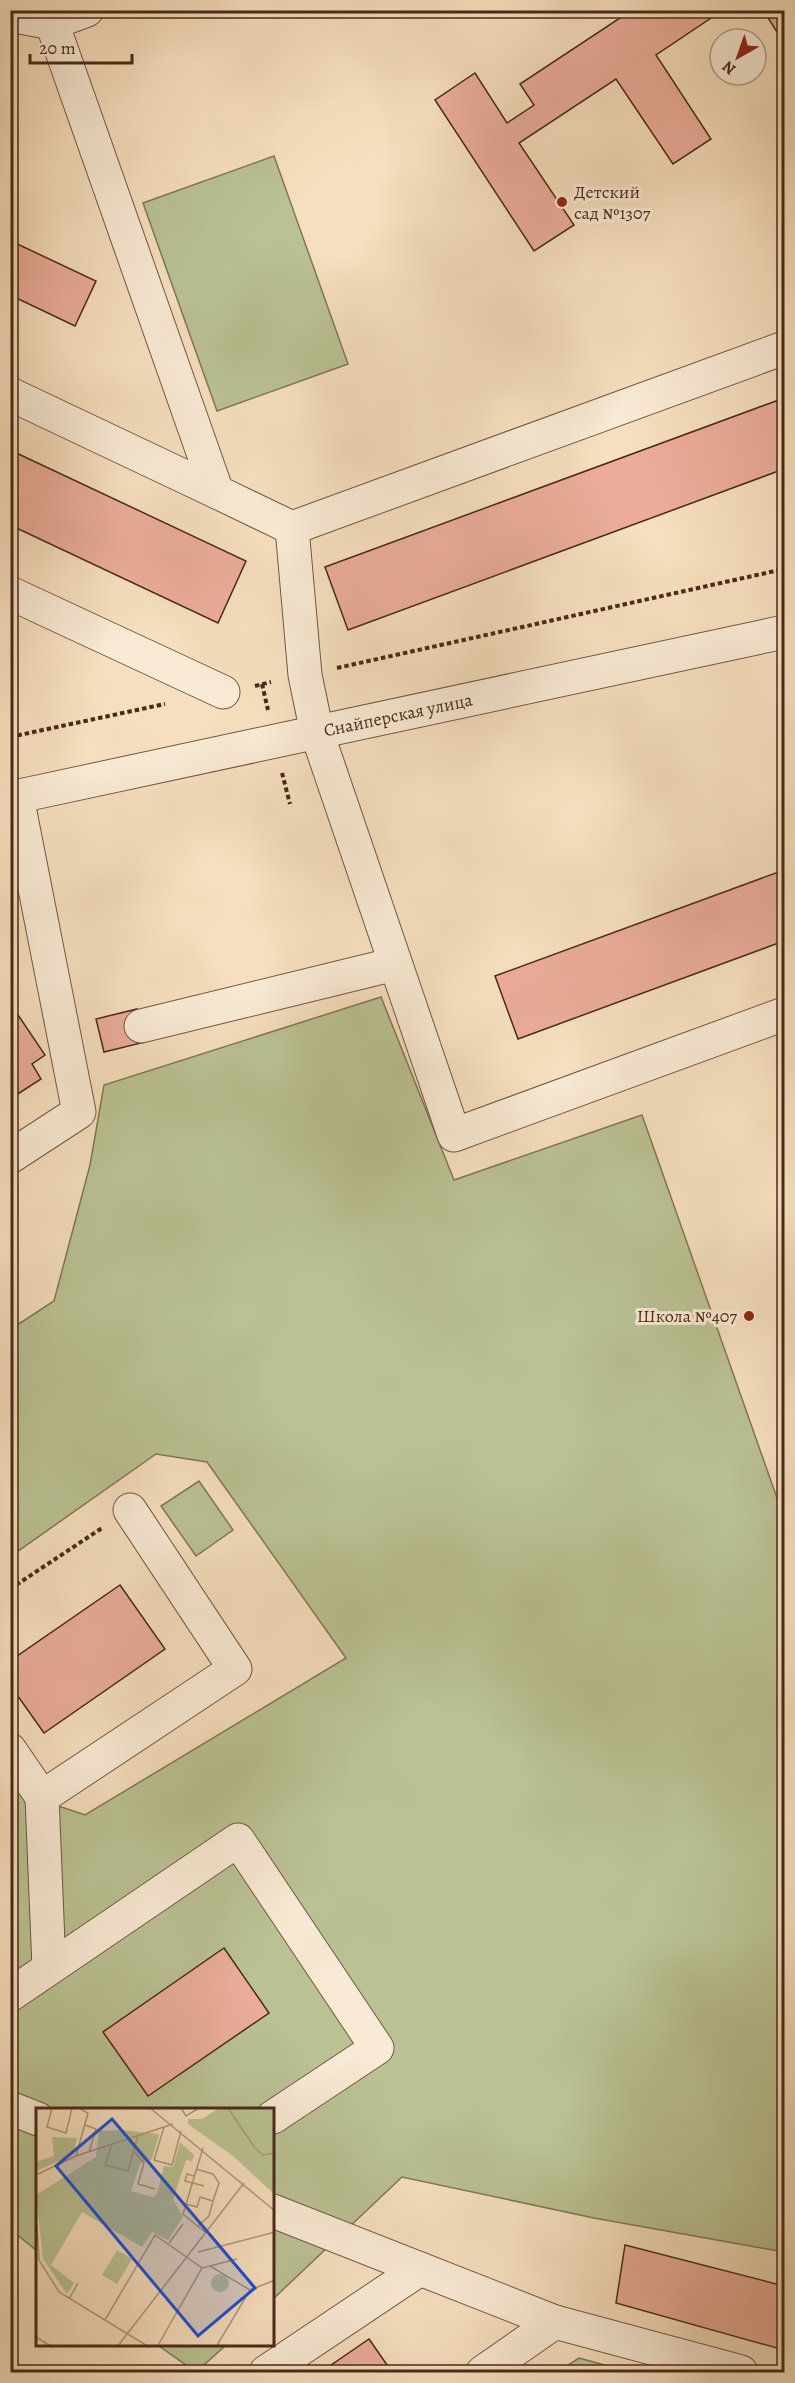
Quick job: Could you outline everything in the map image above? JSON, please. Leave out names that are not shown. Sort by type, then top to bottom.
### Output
[{"type":"street","points":[[10,15],[52,23],[87,10]]},
{"type":"street","points":[[52,23],[217,492]]},
{"type":"street","points":[[10,394],[292,528],[784,348]]},
{"type":"street","points":[[292,528],[305,675],[317,733],[454,1135],[784,1014]]},
{"type":"street","points":[[10,593],[223,692]]},
{"type":"street","name":"Снайперская улица","points":[[14,798],[784,632]]},
{"type":"street","points":[[10,1157],[80,1112],[25,909],[14,798]]},
{"type":"street","points":[[141,1026],[395,964]]},
{"type":"street","points":[[42,1797],[235,1669],[130,1510]]},
{"type":"street","points":[[10,1750],[42,1797],[49,1968]]},
{"type":"street","points":[[10,1995],[238,1840],[377,2048],[274,2116]]},
{"type":"street","points":[[10,2108],[36,2118]]},
{"type":"street","points":[[274,2211],[555,2322],[741,2373]]},
{"type":"street","points":[[266,2373],[420,2269]]},
{"type":"street","points":[[483,2373],[555,2322]]},
{"type":"path","points":[[223,692],[784,569]]},
{"type":"path","points":[[10,737],[167,704]]},
{"type":"path","points":[[10,1589],[130,1510]]},
{"type":"green space","points":[[274,156],[348,364],[217,411],[143,203]]},
{"type":"green space","points":[[381,997],[454,1180],[642,1115],[784,1518],[784,2252],[594,2218],[402,2177],[274,2298],[274,2108],[36,2108],[36,2250],[10,2229],[11,1790],[85,1815],[346,1658],[207,1462],[156,1454],[11,1556],[11,1329],[54,1301],[90,1165],[104,1085]]},
{"type":"green space","points":[[199,1481],[233,1530],[196,1556],[161,1506]]},
{"type":"green space","points":[[160,2347],[224,2347],[196,2372]]},
{"type":"green space","points":[[579,2358],[630,2372],[557,2372]]},
{"type":"building","points":[[632,10],[723,10],[656,55],[711,139],[673,164],[616,79],[519,143],[574,225],[534,251],[435,100],[475,73],[507,123],[534,105],[520,84]]},
{"type":"building","points":[[763,10],[784,10],[784,43]]},
{"type":"building","points":[[13,242],[96,281],[75,326],[10,295],[10,247]]},
{"type":"building","points":[[784,398],[784,469],[348,630],[325,567]]},
{"type":"building","points":[[10,450],[246,561],[218,623],[10,525]]},
{"type":"building","points":[[784,870],[784,941],[518,1039],[495,976]]},
{"type":"building","points":[[10,1003],[45,1055],[32,1064],[41,1079],[10,1099]]},
{"type":"building","points":[[137,1009],[145,1042],[104,1052],[96,1019]]},
{"type":"building","points":[[120,1585],[165,1649],[44,1733],[10,1685],[10,1661]]},
{"type":"building","points":[[224,1948],[269,2013],[148,2096],[103,2032]]},
{"type":"building","points":[[625,2245],[784,2286],[784,2350],[616,2303]]},
{"type":"building","points":[[369,2339],[392,2372],[321,2372]]},
{"type":"place","name":"Детский сад №1307","points":[[562,202]]},
{"type":"place","name":"Школа №407","points":[[749,1316]]}]
